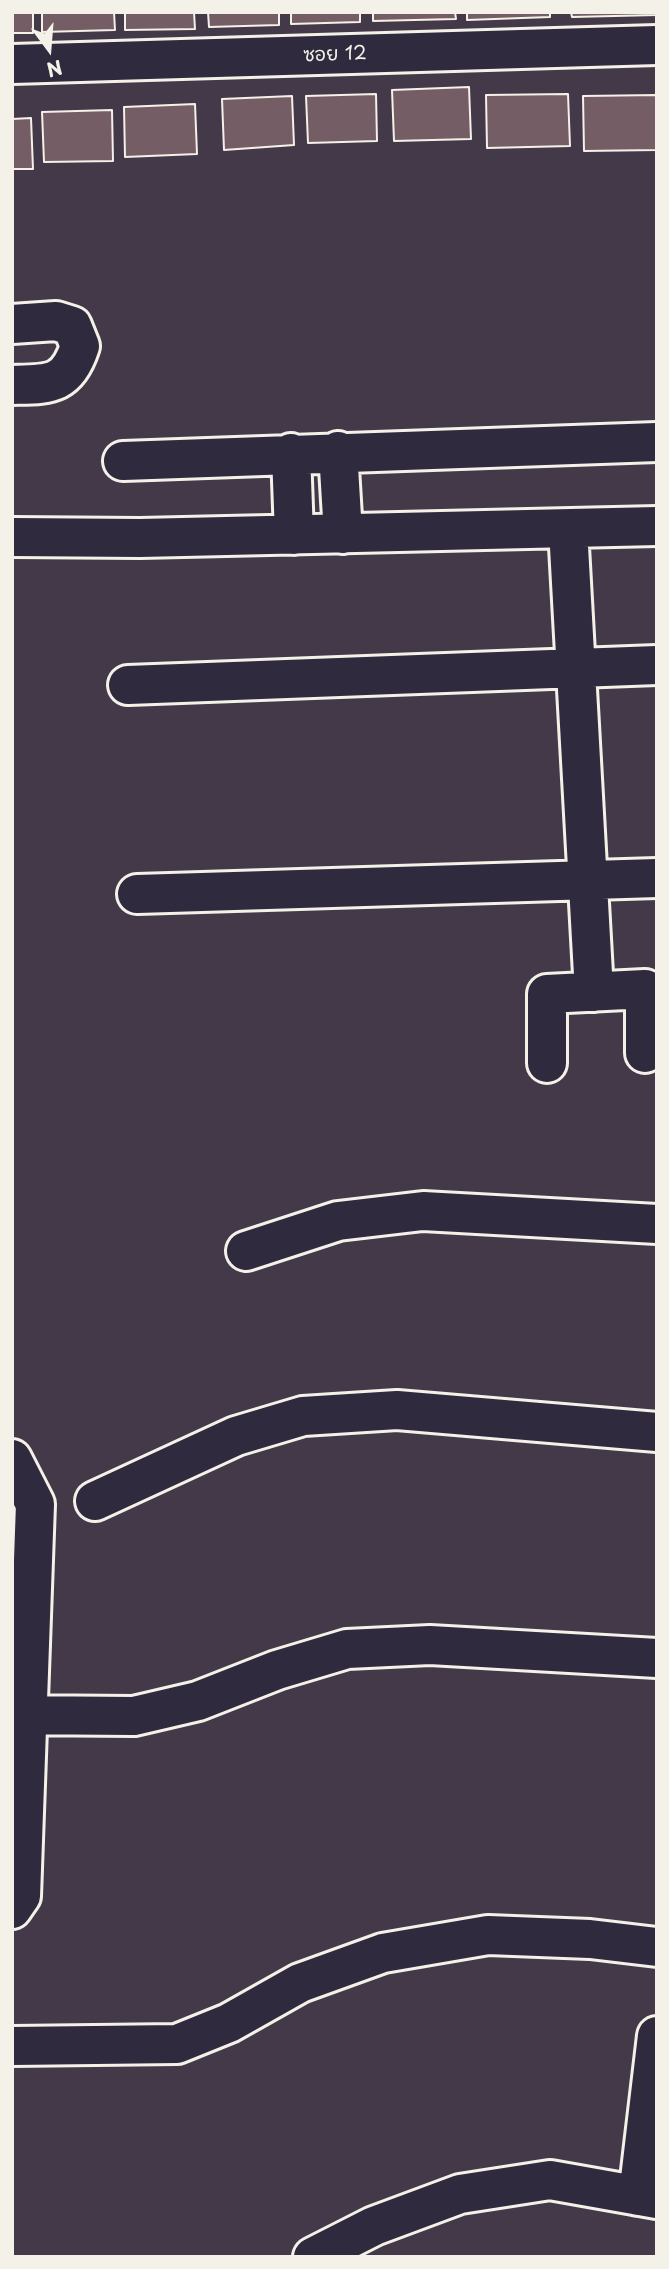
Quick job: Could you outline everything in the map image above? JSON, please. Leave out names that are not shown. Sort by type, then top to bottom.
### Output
[{"type":"street","name":"ซอย 12","points":[[12,64],[657,45]]},
{"type":"street","points":[[12,324],[56,321],[72,326],[80,346],[72,369],[65,375],[49,382],[12,384]]},
{"type":"street","points":[[123,461],[338,451],[657,442]]},
{"type":"street","points":[[338,451],[342,534]]},
{"type":"street","points":[[291,453],[294,536]]},
{"type":"street","points":[[12,537],[294,536],[657,526]]},
{"type":"street","points":[[568,529],[578,668],[594,992]]},
{"type":"street","points":[[128,685],[657,666]]},
{"type":"street","points":[[137,894],[657,878]]},
{"type":"street","points":[[547,1063],[547,994],[646,989],[645,1052]]},
{"type":"street","points":[[246,1251],[338,1221],[423,1211],[657,1224]]},
{"type":"street","points":[[95,1501],[236,1436],[303,1416],[397,1410],[657,1432]]},
{"type":"street","points":[[12,1460],[35,1504],[20,1715],[21,1896],[12,1909]]},
{"type":"street","points":[[20,1715],[134,1716],[198,1701],[277,1670],[347,1649],[430,1646],[657,1658]]},
{"type":"street","points":[[12,2046],[177,2043],[229,2023],[300,1983],[383,1953],[488,1935],[590,1939],[657,1947]]},
{"type":"street","points":[[313,2257],[374,2227],[460,2194],[550,2180],[648,2198],[657,2036]]},
{"type":"building","points":[[12,12],[33,12],[33,33],[12,33]]},
{"type":"building","points":[[42,12],[114,12],[115,30],[42,32]]},
{"type":"building","points":[[125,12],[194,12],[195,29],[125,30]]},
{"type":"building","points":[[208,12],[279,12],[279,25],[209,27]]},
{"type":"building","points":[[291,12],[360,12],[360,22],[291,24]]},
{"type":"building","points":[[373,12],[455,12],[456,19],[373,21]]},
{"type":"building","points":[[467,12],[550,12],[550,17],[467,20]]},
{"type":"building","points":[[571,12],[657,12],[657,15],[572,17]]},
{"type":"building","points":[[469,87],[471,139],[394,141],[392,90]]},
{"type":"building","points":[[376,94],[377,141],[308,143],[306,96]]},
{"type":"building","points":[[568,94],[570,146],[487,148],[486,95]]},
{"type":"building","points":[[657,95],[657,150],[584,151],[583,96]]},
{"type":"building","points":[[292,96],[294,145],[224,150],[222,99]]},
{"type":"building","points":[[195,104],[197,154],[125,157],[124,107]]},
{"type":"building","points":[[112,110],[113,161],[44,162],[42,112]]},
{"type":"building","points":[[31,118],[33,169],[12,169],[12,119]]}]
